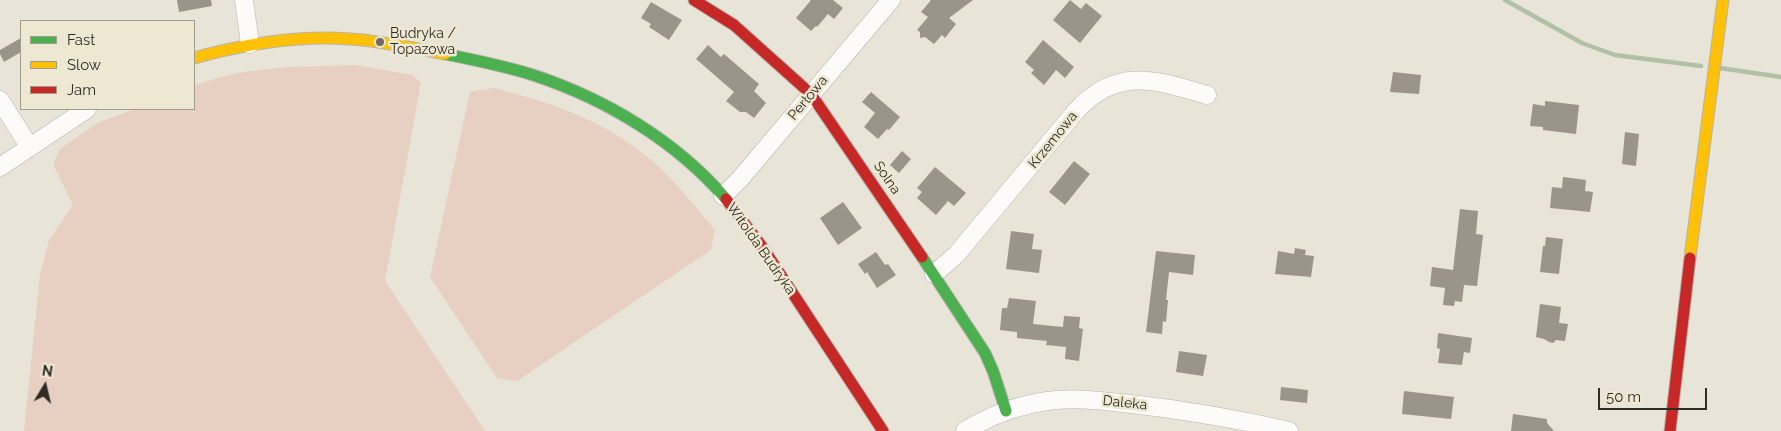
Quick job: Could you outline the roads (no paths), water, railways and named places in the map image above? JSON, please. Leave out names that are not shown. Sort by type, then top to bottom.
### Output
[{"type":"street","points":[[244,0],[250,44]]},
{"type":"street","name":"Solna","points":[[694,0],[734,25],[811,94],[934,274],[985,353],[1006,411]]},
{"type":"street","name":"Perłowa","points":[[724,196],[891,0]]},
{"type":"street","points":[[1670,431],[1698,184],[1723,0]]},
{"type":"street","name":"Witolda Budryka","points":[[195,58],[250,44],[303,38],[339,38],[380,42],[448,55],[536,76],[588,97],[640,125],[678,154],[724,196],[762,245],[883,431]]},
{"type":"street","name":"Krzemowa","points":[[934,274],[956,255],[1076,111],[1099,90],[1125,81],[1149,81],[1171,84],[1207,95]]},
{"type":"street","points":[[0,100],[30,146]]},
{"type":"street","points":[[0,167],[85,110]]},
{"type":"street","name":"Daleka","points":[[965,431],[1006,411],[1029,404],[1072,400],[1100,400],[1160,407],[1289,431]]},
{"type":"waterway","points":[[1505,0],[1582,43],[1615,55],[1701,66]]},
{"type":"waterway","points":[[1720,68],[1781,77]]},
{"type":"place","name":"Budryka / Topazowa","points":[[380,42]]}]
